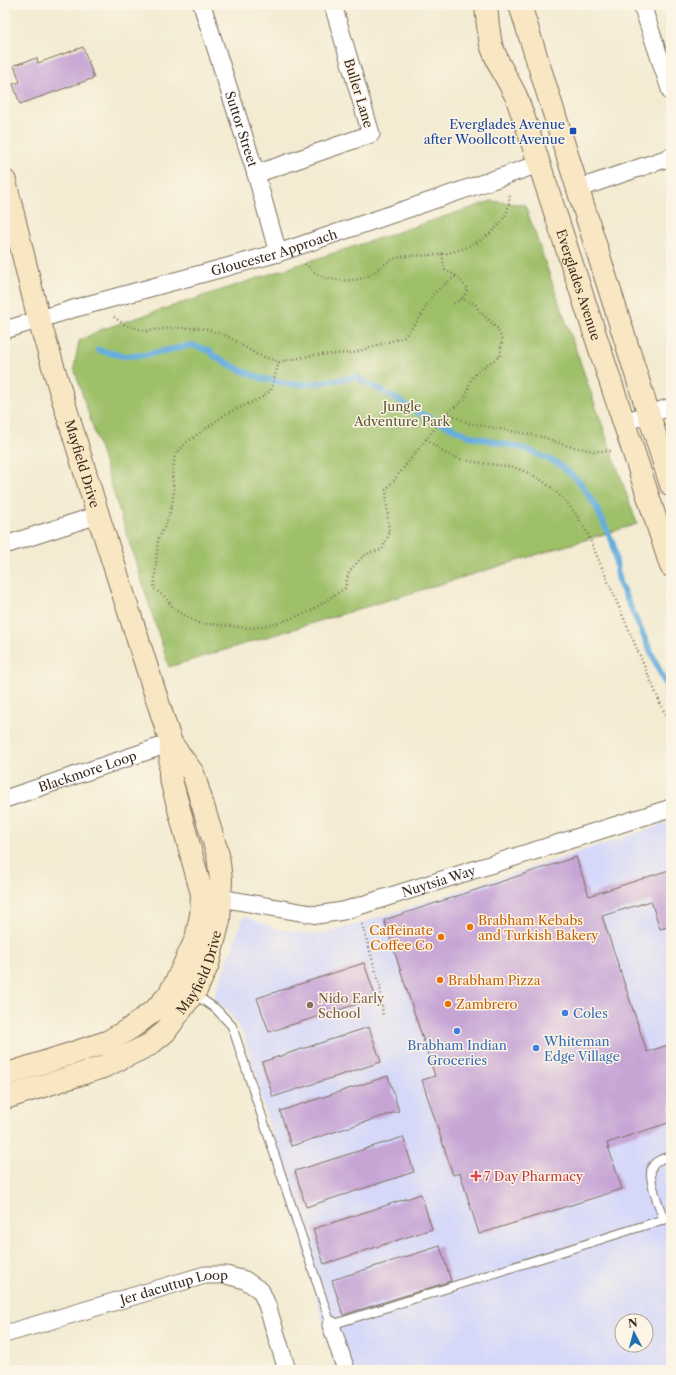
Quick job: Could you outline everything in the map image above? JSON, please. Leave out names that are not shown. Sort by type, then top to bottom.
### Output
[{"type":"street","name":"Suttor Street","points":[[202,5],[256,174],[278,252]]},
{"type":"street","name":"Buller Lane","points":[[256,174],[371,134],[333,5]]},
{"type":"street","name":"Everglades Avenue","points":[[486,5],[491,45],[516,96],[671,566]]},
{"type":"street","name":"Everglades Avenue","points":[[520,5],[671,485]]},
{"type":"street","points":[[642,5],[671,92]]},
{"type":"street","points":[[577,189],[671,158]]},
{"type":"street","name":"Gloucester Approach","points":[[5,330],[76,308],[278,252],[539,164]]},
{"type":"street","name":"Mayfield Drive","points":[[5,181],[39,320],[98,515],[171,743],[170,776],[211,896],[201,915],[184,988],[165,1032],[149,1045],[103,1067],[5,1098]]},
{"type":"street","points":[[624,422],[671,407]]},
{"type":"street","points":[[5,545],[98,515]]},
{"type":"street","name":"Blackmore Loop","points":[[5,799],[171,743]]},
{"type":"street","name":"Nuytsia Way","points":[[211,896],[317,915],[343,911],[671,808]]},
{"type":"street","name":"Mayfield Drive","points":[[5,1075],[107,1042],[131,1028],[156,1009],[168,996],[184,988]]},
{"type":"street","name":"Jer dacuttup Loop","points":[[5,1334],[205,1275],[226,1275],[245,1280],[261,1290],[267,1304],[287,1370]]},
{"type":"street","points":[[331,1325],[346,1370]]},
{"type":"lane","points":[[184,988],[216,1009],[232,1026],[331,1325],[667,1218],[650,1176],[651,1168],[658,1160],[671,1156]]},
{"type":"path","points":[[300,260],[317,274],[339,280],[352,280],[366,277],[396,258],[442,254],[467,248],[496,228],[505,217],[508,209],[510,190]]},
{"type":"path","points":[[442,254],[445,270],[456,276],[468,289],[462,299],[451,305]]},
{"type":"path","points":[[108,313],[125,325],[146,331],[171,328],[202,328],[225,336],[256,354],[279,362],[314,355],[354,353],[404,337],[419,319],[434,293],[456,276]]},
{"type":"path","points":[[279,362],[271,390],[261,398],[226,414],[187,442],[175,455],[172,476],[174,491],[172,505],[166,524],[158,539],[154,590],[164,597],[175,610],[198,623],[250,628],[275,624],[309,612],[345,588],[349,572],[361,558],[371,552],[382,550],[389,534],[386,509],[386,490],[447,413],[465,399],[471,379],[479,370],[500,356],[502,340],[498,329],[480,312],[475,304],[462,299]]},
{"type":"path","points":[[447,413],[468,422],[543,437],[568,446],[594,451],[618,451]]},
{"type":"path","points":[[426,439],[442,451],[451,455],[488,464],[516,468],[538,478],[558,493],[573,510],[588,535],[671,728]]},
{"type":"path","points":[[356,907],[380,986],[383,1016]]},
{"type":"shaded area","name":"Whiteman Edge Village","points":[[671,822],[671,1370],[336,1370],[244,1035],[229,1011],[213,1000],[244,916],[278,929],[309,934],[325,933],[358,924]]},
{"type":"green space","name":"Jungle Adventure Park","points":[[492,201],[525,205],[637,524],[169,667],[74,368],[79,341],[100,330]]},
{"type":"building","points":[[83,47],[94,78],[20,104],[13,84],[20,82],[14,65],[37,58],[38,63]]},
{"type":"building","name":"Whiteman Edge Village","points":[[576,857],[589,896],[669,870],[671,875],[671,926],[660,929],[651,901],[602,916],[647,1052],[671,1044],[671,1122],[607,1143],[622,1189],[479,1234],[460,1173],[453,1175],[422,1080],[435,1076],[384,920]]},
{"type":"building","points":[[364,963],[376,998],[269,1032],[257,998]]},
{"type":"building","points":[[369,1027],[381,1062],[273,1097],[262,1062]]},
{"type":"building","points":[[388,1076],[399,1111],[291,1146],[280,1111]]},
{"type":"building","points":[[403,1137],[414,1172],[306,1207],[295,1171]]},
{"type":"building","points":[[421,1194],[432,1229],[324,1264],[313,1229]]},
{"type":"building","points":[[440,1246],[451,1281],[343,1315],[332,1280]]},
{"type":"waterway","points":[[98,350],[123,356],[144,355],[192,345],[210,351],[214,356],[238,369],[260,378],[289,384],[310,384],[356,377],[395,398],[415,411],[470,436],[526,449],[557,463],[579,481],[595,505],[613,543],[619,582],[671,696]]},
{"type":"place","name":"Everglades Avenue after Woollcott Avenue","points":[[573,131]]},
{"type":"place","name":"Brabham Kebabs and Turkish Bakery","points":[[470,927]]},
{"type":"place","name":"Caffeinate Coffee Co","points":[[441,937]]},
{"type":"place","name":"Brabham Pizza","points":[[440,980]]},
{"type":"place","name":"Zambrero","points":[[448,1004]]},
{"type":"place","name":"Nido Early School","points":[[310,1005]]},
{"type":"place","name":"Coles","points":[[565,1013]]},
{"type":"place","name":"Brabham Indian Groceries","points":[[457,1031]]},
{"type":"place","name":"Whiteman Edge Village","points":[[536,1048]]},
{"type":"place","name":"7 Day Pharmacy","points":[[476,1176]]}]
